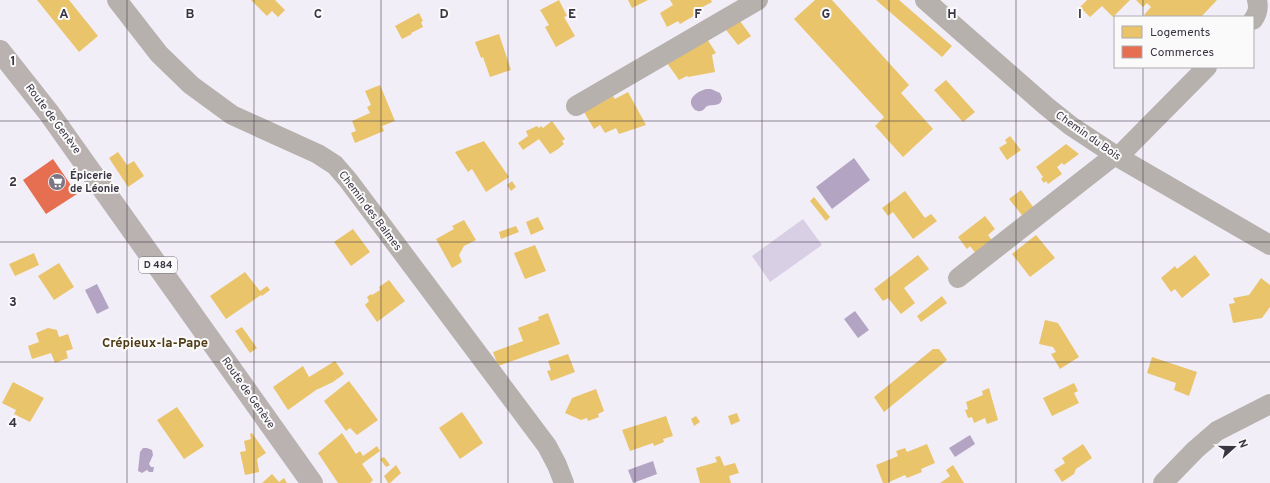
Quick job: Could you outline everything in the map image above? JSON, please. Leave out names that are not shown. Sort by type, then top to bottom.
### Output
[{"type":"main road","name":"Route de Genève","points":[[0,51],[54,119],[312,483]]},
{"type":"street","name":"Chemin des Balmes","points":[[117,0],[159,54],[197,89],[232,115],[318,154],[335,165],[348,180],[547,446],[564,483]]},
{"type":"street","points":[[576,106],[758,0]]},
{"type":"street","name":"Chemin du Bois","points":[[925,0],[1071,126],[1116,156],[1270,245]]},
{"type":"street","points":[[1254,18],[1259,6],[1257,0]]},
{"type":"street","points":[[958,278],[1116,156],[1206,68]]},
{"type":"street","points":[[1163,483],[1195,450],[1217,431],[1270,404]]},
{"type":"shaded area","points":[[711,89],[720,93],[722,98],[721,101],[717,105],[707,106],[701,111],[697,111],[692,107],[691,100],[698,92]]},
{"type":"shaded area","points":[[854,158],[870,180],[832,209],[816,187]]},
{"type":"shaded area","points":[[803,219],[822,245],[770,282],[752,256]]},
{"type":"shaded area","points":[[97,284],[109,308],[97,314],[85,290]]},
{"type":"shaded area","points":[[855,311],[869,330],[858,338],[844,319]]},
{"type":"shaded area","points":[[970,435],[975,444],[955,457],[949,448]]},
{"type":"shaded area","points":[[143,448],[152,450],[153,455],[149,464],[151,467],[154,467],[153,472],[149,472],[147,470],[142,473],[138,471],[140,452]]},
{"type":"shaded area","points":[[653,461],[657,474],[633,483],[628,470]]},
{"type":"building: Logements","points":[[37,0],[69,0],[98,36],[79,52]]},
{"type":"building: Logements","points":[[251,0],[275,0],[285,10],[278,17],[272,11],[267,16]]},
{"type":"building: Logements","points":[[559,0],[567,16],[564,17],[575,36],[556,47],[545,27],[549,25],[540,10]]},
{"type":"building: Logements","points":[[628,0],[648,0],[632,8]]},
{"type":"building: Logements","points":[[670,0],[711,0],[712,2],[695,11],[697,14],[680,24],[678,21],[667,27],[660,13],[673,5]]},
{"type":"building: Logements","points":[[815,0],[832,0],[909,85],[901,93],[933,129],[903,157],[875,126],[884,117],[794,19]]},
{"type":"building: Logements","points":[[876,0],[899,0],[952,46],[942,57]]},
{"type":"building: Logements","points":[[1087,0],[1130,0],[1113,17],[1102,6],[1090,17],[1080,7]]},
{"type":"building: Logements","points":[[1136,0],[1217,0],[1202,16],[1145,16],[1144,15],[1151,7],[1147,3],[1143,7]]},
{"type":"building: Logements","points":[[419,13],[423,21],[421,22],[423,27],[402,39],[395,26]]},
{"type":"building: Logements","points":[[737,17],[751,36],[738,45],[723,26]]},
{"type":"building: Logements","points":[[499,34],[511,70],[490,77],[483,57],[481,58],[475,42]]},
{"type":"building: Logements","points":[[707,39],[716,53],[712,55],[715,72],[687,76],[679,80],[667,63]]},
{"type":"building: Logements","points":[[946,80],[975,112],[963,122],[934,90]]},
{"type":"building: Logements","points":[[380,85],[395,121],[382,126],[384,131],[355,143],[351,133],[356,131],[352,121],[370,113],[367,107],[371,105],[365,91]]},
{"type":"building: Logements","points":[[628,92],[646,125],[619,134],[616,128],[605,133],[600,125],[594,129],[584,112],[613,96],[615,99]]},
{"type":"building: Logements","points":[[552,121],[565,139],[562,141],[564,144],[550,154],[539,139],[523,150],[518,143],[528,136],[526,131],[537,126],[539,128],[541,126],[543,128]]},
{"type":"building: Logements","points":[[1010,136],[1021,150],[1007,160],[999,148],[1007,143],[1005,140]]},
{"type":"building: Logements","points":[[484,141],[509,177],[486,192],[472,169],[468,172],[455,152]]},
{"type":"building: Logements","points":[[1066,144],[1079,154],[1064,165],[1062,163],[1057,167],[1062,174],[1048,184],[1046,181],[1044,183],[1041,179],[1043,177],[1036,167]]},
{"type":"building: Logements","points":[[118,152],[127,165],[134,161],[144,176],[128,187],[109,158]]},
{"type":"building: Logements","points":[[512,181],[516,187],[511,191],[507,185]]},
{"type":"building: Logements","points":[[1021,190],[1036,211],[1025,219],[1009,199]]},
{"type":"building: Logements","points":[[905,191],[925,218],[931,214],[937,221],[913,239],[893,212],[888,216],[882,208]]},
{"type":"building: Logements","points":[[814,197],[830,217],[826,221],[810,201]]},
{"type":"building: Logements","points":[[985,216],[995,229],[988,235],[994,243],[977,255],[970,246],[967,249],[958,237]]},
{"type":"building: Logements","points":[[538,217],[544,229],[531,235],[526,222]]},
{"type":"building: Logements","points":[[464,220],[476,240],[464,246],[459,255],[462,262],[452,268],[436,239],[454,229],[452,226]]},
{"type":"building: Logements","points":[[516,226],[519,232],[501,239],[499,232]]},
{"type":"building: Logements","points":[[353,229],[370,252],[351,266],[334,242]]},
{"type":"building: Logements","points":[[1036,235],[1055,258],[1030,277],[1012,254]]},
{"type":"building: Logements","points":[[535,245],[546,271],[525,279],[514,253]]},
{"type":"building: Logements","points":[[34,253],[39,265],[15,276],[9,264]]},
{"type":"building: Logements","points":[[918,255],[929,269],[904,288],[915,303],[901,314],[888,298],[883,301],[874,289]]},
{"type":"building: Logements","points":[[1195,255],[1210,275],[1182,298],[1175,289],[1171,292],[1161,278],[1175,266],[1177,269]]},
{"type":"building: Logements","points":[[59,263],[74,287],[54,300],[38,276]]},
{"type":"building: Logements","points":[[245,272],[260,291],[267,286],[270,290],[226,319],[210,296]]},
{"type":"building: Logements","points":[[1261,278],[1270,285],[1270,307],[1262,318],[1233,323],[1229,304],[1235,303],[1233,298],[1249,295]]},
{"type":"building: Logements","points":[[389,280],[405,301],[377,322],[365,305],[369,301],[367,297],[380,290],[379,287]]},
{"type":"building: Logements","points":[[942,296],[947,303],[921,322],[917,316]]},
{"type":"building: Logements","points":[[548,313],[560,344],[498,366],[493,352],[523,341],[518,328],[539,320],[538,317]]},
{"type":"building: Logements","points":[[1045,320],[1058,323],[1079,357],[1060,369],[1051,354],[1056,352],[1053,347],[1039,344]]},
{"type":"building: Logements","points":[[242,327],[257,348],[250,353],[235,331]]},
{"type":"building: Logements","points":[[48,328],[57,330],[59,337],[68,334],[73,349],[66,351],[68,358],[55,363],[51,353],[32,359],[28,346],[39,342],[36,333]]},
{"type":"building: Logements","points":[[933,349],[939,349],[947,360],[884,412],[874,397]]},
{"type":"building: Logements","points":[[568,354],[575,372],[551,381],[547,371],[551,370],[548,361]]},
{"type":"building: Logements","points":[[1152,357],[1197,372],[1189,396],[1174,390],[1176,383],[1147,373]]},
{"type":"building: Logements","points":[[335,361],[344,374],[333,382],[316,390],[288,410],[273,387],[303,366],[309,377]]},
{"type":"building: Logements","points":[[349,381],[378,420],[357,435],[350,428],[346,431],[324,401]]},
{"type":"building: Logements","points":[[13,382],[44,398],[30,422],[14,414],[16,410],[2,403]]},
{"type":"building: Logements","points":[[1074,383],[1078,391],[1074,393],[1079,403],[1052,416],[1043,398]]},
{"type":"building: Logements","points":[[989,388],[998,420],[987,424],[985,418],[974,423],[972,417],[968,418],[965,410],[968,409],[966,402],[983,395],[982,391]]},
{"type":"building: Logements","points":[[596,389],[604,411],[598,414],[599,417],[588,421],[587,418],[581,420],[565,413],[572,398]]},
{"type":"building: Logements","points":[[177,407],[204,446],[184,459],[157,420]]},
{"type":"building: Logements","points":[[462,412],[483,443],[460,459],[439,428]]},
{"type":"building: Logements","points":[[737,413],[740,421],[731,425],[728,416]]},
{"type":"building: Logements","points":[[666,416],[673,436],[663,439],[664,442],[654,446],[653,443],[630,451],[622,430]]},
{"type":"building: Logements","points":[[696,416],[700,422],[694,426],[691,419]]},
{"type":"building: Logements","points":[[252,433],[266,453],[257,459],[259,472],[245,475],[240,452],[246,451],[244,441],[251,439],[250,434]]},
{"type":"building: Logements","points":[[342,433],[356,454],[360,451],[363,456],[377,446],[380,451],[362,464],[373,480],[370,483],[338,483],[318,453]]},
{"type":"building: Logements","points":[[927,444],[935,463],[921,469],[922,472],[907,478],[905,475],[887,483],[883,483],[876,465],[898,456],[896,451],[905,448],[907,452]]},
{"type":"building: Logements","points":[[1083,444],[1092,458],[1076,469],[1074,474],[1062,482],[1054,470],[1065,463],[1062,458]]},
{"type":"building: Logements","points":[[720,456],[724,466],[735,463],[739,473],[729,476],[731,483],[700,483],[696,468],[717,462],[715,457]]},
{"type":"building: Logements","points":[[384,457],[390,465],[386,467],[380,459]]},
{"type":"building: Logements","points":[[396,465],[401,473],[390,483],[388,483],[384,476]]},
{"type":"building: Logements","points":[[953,465],[964,483],[940,483],[950,476],[946,470]]},
{"type":"building: Logements","points":[[272,474],[279,482],[284,478],[287,483],[262,483]]},
{"type":"building: Commerces","points":[[53,159],[77,194],[46,214],[23,180]]},
{"type":"place","name":"Épicerie de Léonie","points":[[57,182]]},
{"type":"district","name":"Crépieux-la-Pape","points":[[155,344]]}]
